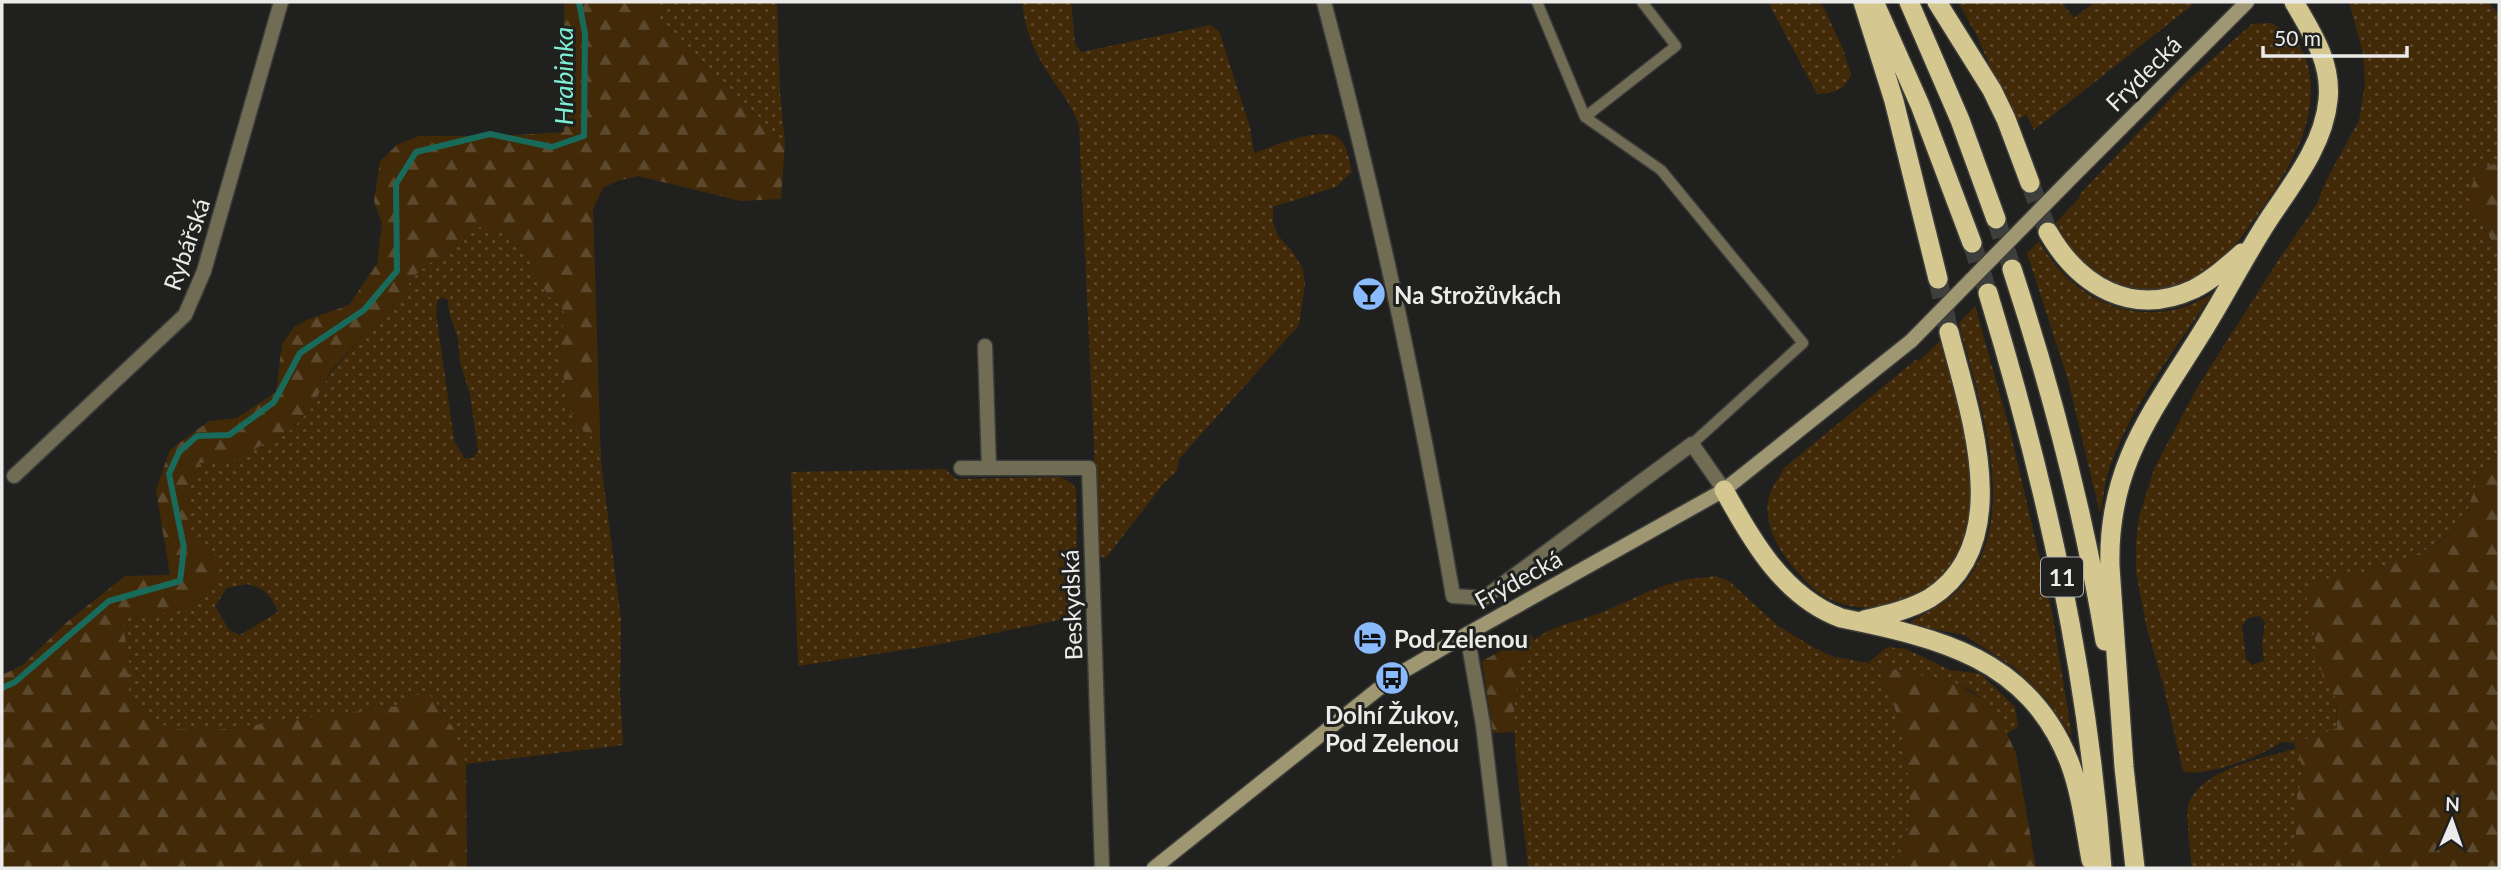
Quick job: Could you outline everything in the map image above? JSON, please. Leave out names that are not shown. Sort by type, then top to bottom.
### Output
[{"type":"highway","points":[[1863,2],[1894,101],[1938,279]]},
{"type":"highway","points":[[1874,2],[1920,104],[1972,243]]},
{"type":"highway","points":[[1909,2],[1960,120],[1996,219]]},
{"type":"highway","points":[[1937,2],[1992,90],[2030,183]]},
{"type":"highway","points":[[2124,767],[2110,543],[2116,497],[2131,451],[2153,408],[2306,162],[2324,122],[2328,80],[2324,59],[2316,39],[2294,2]]},
{"type":"highway","points":[[2048,232],[2064,257],[2086,280],[2115,294],[2147,300],[2162,299],[2206,283],[2252,246]]},
{"type":"highway","name":"11","points":[[2012,269],[2041,359],[2071,472],[2096,589],[2124,767],[2134,868]]},
{"type":"highway","name":"11","points":[[1988,293],[2022,408],[2069,612],[2088,724],[2102,868]]},
{"type":"highway","points":[[1859,622],[1908,609],[1931,597],[1951,580],[1975,535],[1980,509],[1979,464],[1949,332]]},
{"type":"highway","points":[[1724,490],[1747,532],[1794,590],[1824,611],[1955,647],[1988,663],[2036,703],[2069,761],[2093,868]]},
{"type":"main road","name":"Frýdecká","points":[[1154,868],[1392,678],[1724,490],[1911,341],[2247,2]]},
{"type":"street","name":"Rybářská","points":[[14,476],[185,315],[204,271],[281,2]]},
{"type":"street","points":[[1324,2],[1360,137],[1435,492],[1453,596],[1484,598],[1692,444],[1724,490]]},
{"type":"street","points":[[985,346],[989,468]]},
{"type":"street","name":"Beskydská","points":[[961,468],[1089,468],[1102,868]]},
{"type":"street","points":[[1467,634],[1483,725],[1500,868]]},
{"type":"lane","points":[[1537,2],[1585,117],[1661,170],[1803,344],[1692,444]]},
{"type":"lane","points":[[1585,117],[1676,46],[1642,2]]},
{"type":"green space","points":[[564,2],[655,2],[661,24],[785,143],[781,199],[741,201],[638,176],[603,188],[593,209],[601,462],[592,437],[574,422],[565,390],[560,347],[565,314],[560,305],[548,296],[519,241],[499,230],[482,226],[463,236],[415,275],[387,314],[370,327],[330,372],[311,409],[292,429],[236,459],[200,463],[189,491],[188,530],[220,558],[214,586],[189,607],[167,613],[126,615],[123,625],[129,662],[129,696],[136,706],[169,729],[216,730],[406,705],[421,690],[433,698],[454,729],[466,764],[467,868],[2,868],[2,675],[23,665],[67,622],[125,576],[170,575],[156,490],[170,450],[209,421],[237,418],[276,392],[282,344],[294,327],[349,305],[377,264],[382,223],[374,201],[380,161],[397,145],[419,136],[499,136],[564,132]]},
{"type":"green space","points":[[655,2],[777,2],[780,93],[785,143],[661,24]]},
{"type":"green space","points":[[1022,2],[1071,2],[1075,44],[1081,52],[1210,25],[1219,31],[1250,127],[1254,153],[1312,135],[1334,135],[1341,140],[1347,151],[1352,172],[1336,187],[1273,207],[1273,222],[1278,236],[1292,251],[1303,269],[1305,284],[1299,325],[1179,459],[1177,471],[1164,483],[1106,558],[1099,556],[1079,125],[1034,48],[1027,30]]},
{"type":"green space","points":[[1768,2],[1821,2],[1843,49],[1851,75],[1845,85],[1834,92],[1817,94]]},
{"type":"green space","points":[[1958,2],[2061,2],[2074,18],[2095,2],[2196,2],[2034,130],[2026,114],[2015,123],[1977,36]]},
{"type":"green space","points":[[2349,2],[2488,2],[2499,15],[2499,162],[2478,170],[2484,229],[2499,255],[2499,452],[2482,468],[2463,523],[2433,546],[2397,563],[2359,575],[2331,577],[2333,690],[2337,729],[2294,743],[2281,742],[2248,759],[2218,769],[2192,773],[2183,771],[2147,629],[2136,572],[2139,517],[2154,469],[2197,388],[2317,204],[2325,183],[2359,120],[2365,84],[2363,53]],"holes":[[[2260,616],[2265,623],[2262,644],[2264,661],[2252,665],[2246,659],[2242,626],[2248,618]]]},
{"type":"green space","points":[[2272,23],[2290,34],[2299,45],[2308,66],[2311,87],[2310,107],[2298,147],[2267,201],[2229,252],[2214,268],[2197,279],[2169,288],[2139,290],[2097,277],[2077,259],[2053,226],[2186,82],[2252,24]]},
{"type":"green space","points":[[2499,162],[2499,255],[2471,203],[2470,190],[2478,170]]},
{"type":"green space","points":[[483,225],[519,241],[548,296],[560,305],[565,314],[560,347],[565,390],[574,422],[592,437],[601,462],[621,619],[620,690],[623,745],[466,764],[444,713],[438,704],[421,690],[407,705],[216,730],[169,729],[136,706],[129,696],[129,662],[123,625],[125,615],[167,613],[220,558],[187,530],[189,491],[200,463],[236,459],[292,429],[310,410],[330,374],[370,327],[387,314],[415,275],[463,236]],"holes":[[[442,297],[448,300],[458,339],[460,362],[470,394],[478,451],[473,458],[464,458],[454,440],[436,313],[437,301]],[[247,584],[267,593],[278,612],[240,635],[229,630],[215,606],[227,588]]]},
{"type":"green space","points":[[2039,241],[2050,259],[2079,288],[2115,307],[2156,312],[2181,308],[2212,294],[2153,382],[2127,428],[2107,476],[2100,513],[2068,380],[2027,253]]},
{"type":"green space","points":[[1975,306],[2010,430],[2052,612],[2072,737],[2048,701],[2015,668],[1964,635],[1912,625],[1911,621],[1945,601],[1963,585],[1981,557],[1990,526],[1993,492],[1991,457],[1959,323]]},
{"type":"green space","points":[[1943,338],[1972,464],[1973,505],[1966,541],[1941,576],[1925,590],[1907,600],[1866,608],[1846,605],[1825,597],[1794,568],[1776,542],[1768,512],[1771,491],[1784,468],[1917,359],[1919,361]]},
{"type":"green space","points":[[2499,452],[2499,868],[2295,868],[2297,795],[2305,773],[2294,743],[2337,728],[2335,698],[2324,684],[2305,588],[2331,577],[2359,575],[2397,563],[2434,546],[2463,523],[2482,468]]},
{"type":"green space","points":[[945,469],[956,479],[1060,477],[1073,484],[1076,491],[1078,616],[936,645],[798,666],[791,472]]},
{"type":"green space","points":[[1716,576],[1730,582],[1778,626],[1831,656],[1868,663],[1887,647],[1906,649],[1950,670],[1981,674],[2015,707],[2018,726],[2007,734],[1982,699],[1957,684],[1869,663],[1884,679],[1890,692],[1904,750],[1910,792],[1908,830],[1888,868],[1528,868],[1515,718],[1516,687],[1522,661],[1532,643],[1555,628],[1600,613],[1659,588],[1684,580]]},
{"type":"green space","points":[[1531,635],[1535,641],[1523,660],[1516,684],[1515,732],[1493,733],[1482,661]]},
{"type":"green space","points":[[1868,663],[1957,684],[1982,699],[2007,734],[2016,753],[2036,868],[1888,868],[1909,825],[1908,772],[1900,728],[1889,690],[1883,678]]},
{"type":"green space","points":[[2297,748],[2305,773],[2297,795],[2295,868],[2192,868],[2188,808],[2196,791],[2207,781],[2236,766]]},
{"type":"waterway","name":"Hrabinka","points":[[2,688],[15,682],[109,601],[180,581],[184,548],[169,474],[179,452],[197,436],[229,435],[274,402],[300,353],[364,310],[397,271],[396,184],[416,152],[490,134],[552,147],[584,136],[585,34],[579,2]]},
{"type":"tunnel","points":[[2030,183],[2048,232]]},
{"type":"tunnel","points":[[1996,219],[2012,269]]},
{"type":"tunnel","points":[[1972,243],[1988,293]]},
{"type":"tunnel","points":[[1938,279],[1949,332]]},
{"type":"place","name":"Na Strožůvkách","points":[[1369,294]]},
{"type":"place","name":"Pod Zelenou","points":[[1370,638]]},
{"type":"place","name":"Dolní Žukov, Pod Zelenou","points":[[1392,678]]}]
